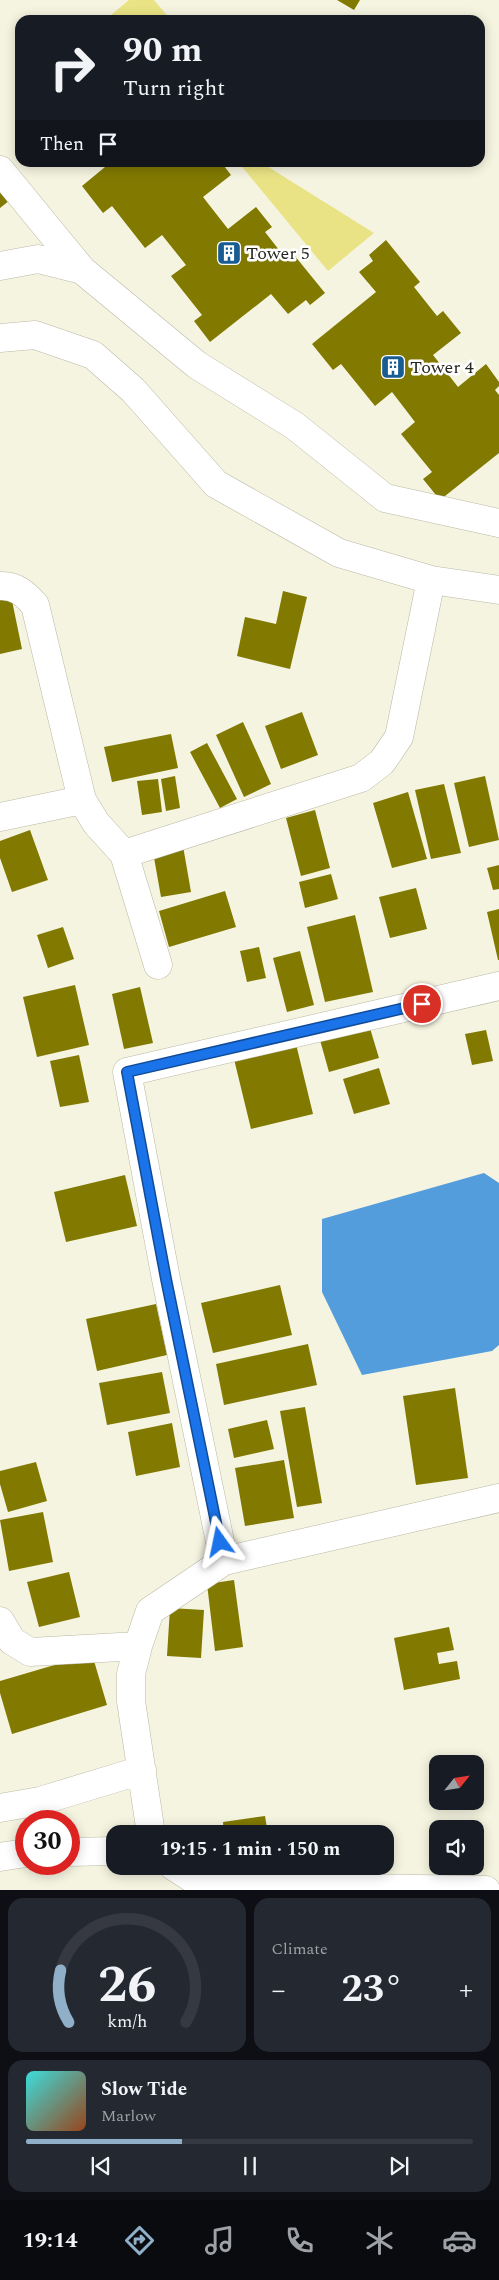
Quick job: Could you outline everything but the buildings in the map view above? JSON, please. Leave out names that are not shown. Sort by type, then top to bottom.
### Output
[{"type":"street","points":[[0,170],[82,270],[196,365],[295,426],[385,498],[499,523]]},
{"type":"street","points":[[0,266],[38,259],[82,270]]},
{"type":"street","points":[[0,338],[35,335],[93,355],[133,390],[216,484],[338,553],[432,580],[499,590]]},
{"type":"street","points":[[124,854],[361,778],[382,762],[399,737],[432,580]]},
{"type":"street","points":[[0,586],[24,592],[35,605],[82,800],[96,823],[124,854],[158,965]]},
{"type":"street","points":[[0,817],[82,800]]},
{"type":"street","points":[[224,1561],[166,1279],[127,1072],[499,986]]},
{"type":"street","points":[[150,1825],[131,1701],[131,1674],[150,1611],[224,1561],[499,1498]]},
{"type":"street","points":[[0,1621],[12,1641],[30,1652],[138,1646]]},
{"type":"street","points":[[0,1808],[40,1801],[142,1770]]},
{"type":"street","points":[[80,1852],[106,1851]]},
{"type":"street","points":[[0,1857],[15,1855]]},
{"type":"street","points":[[186,1875],[209,1890],[288,1887],[486,1890]]},
{"type":"shaded area","points":[[129,0],[154,0],[167,15],[111,15]]},
{"type":"shaded area","points":[[242,167],[268,167],[374,233],[328,271]]},
{"type":"water","points":[[484,1173],[499,1183],[499,1345],[492,1351],[362,1375],[322,1292],[322,1219]]},
{"type":"place","name":"Tower 5","points":[[229,253]]},
{"type":"place","name":"Tower 4","points":[[393,367]]},
{"type":"route","points":[[220,1542],[166,1279],[127,1072],[422,1004]]}]
